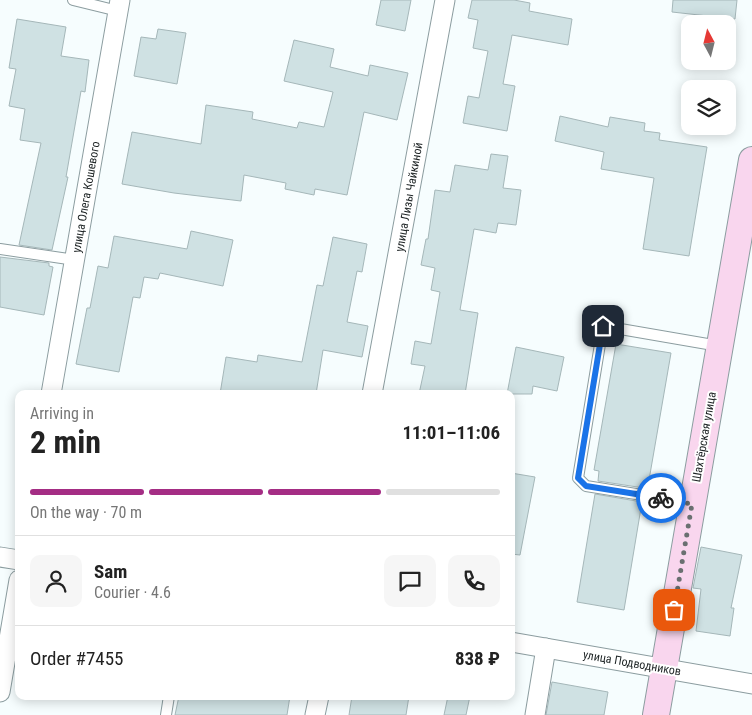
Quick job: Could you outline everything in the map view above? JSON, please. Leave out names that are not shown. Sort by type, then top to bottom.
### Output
[{"type":"main road","name":"Шахтёрская улица","points":[[656,715],[752,160]]},
{"type":"street","name":"улица Лизы Чайкиной","points":[[373,390],[445,0]]},
{"type":"street","name":"улица Олега Кошевого","points":[[52,390],[119,6]]},
{"type":"street","points":[[0,557],[15,559]]},
{"type":"street","points":[[0,692],[15,604]]},
{"type":"street","name":"улица Подводников","points":[[515,643],[752,684]]},
{"type":"street","points":[[535,715],[546,648]]},
{"type":"street","points":[[316,715],[318,700]]},
{"type":"lane","points":[[74,0],[119,6]]},
{"type":"lane","points":[[0,249],[75,260]]},
{"type":"lane","points":[[692,504],[586,486],[578,478],[603,326],[720,346]]},
{"type":"lane","points":[[166,715],[169,700]]},
{"type":"building","points":[[381,0],[411,0],[405,31],[376,25]]},
{"type":"building","points":[[472,0],[514,0],[530,3],[529,11],[572,19],[568,45],[512,35],[503,84],[515,86],[507,131],[463,123],[468,96],[479,98],[488,51],[473,48],[478,20],[468,18]]},
{"type":"building","points":[[673,0],[737,0],[735,15],[699,15],[672,12]]},
{"type":"building","points":[[17,19],[66,27],[61,56],[89,60],[85,92],[81,91],[66,177],[68,177],[52,250],[19,245],[41,143],[20,140],[25,109],[9,106],[16,69],[9,68]]},
{"type":"building","points":[[158,29],[186,33],[177,84],[134,76],[141,37],[156,39]]},
{"type":"building","points":[[294,40],[334,49],[330,67],[368,76],[370,65],[408,73],[397,120],[364,112],[347,195],[315,189],[314,195],[285,189],[286,183],[244,175],[241,201],[174,193],[122,184],[132,132],[201,144],[206,105],[253,112],[252,119],[297,128],[299,122],[324,127],[333,92],[284,81]]},
{"type":"building","points":[[560,116],[608,127],[610,117],[645,123],[644,131],[660,133],[659,140],[707,147],[689,256],[643,249],[654,178],[601,169],[604,152],[555,141]]},
{"type":"building","points":[[491,154],[508,156],[503,188],[521,190],[516,225],[498,223],[496,233],[474,229],[460,310],[478,313],[466,390],[420,390],[425,366],[411,364],[415,341],[431,344],[440,292],[431,290],[435,268],[421,265],[426,239],[428,239],[435,190],[450,192],[455,165],[488,170]]},
{"type":"building","points":[[191,231],[233,240],[223,286],[160,273],[158,279],[144,277],[140,298],[133,297],[119,372],[76,364],[87,308],[90,308],[98,266],[108,268],[114,236],[187,249]]},
{"type":"building","points":[[333,237],[367,244],[362,272],[357,271],[347,322],[368,326],[362,357],[323,350],[317,390],[221,390],[226,357],[257,362],[258,355],[302,362],[317,285],[323,286]]},
{"type":"building","points":[[0,257],[49,263],[49,266],[53,267],[44,315],[0,307]]},
{"type":"building","points":[[616,344],[671,353],[649,480],[646,479],[644,488],[598,481],[599,471],[594,470]]},
{"type":"building","points":[[516,347],[564,357],[557,391],[533,386],[532,394],[515,394],[515,390],[508,390]]},
{"type":"building","points":[[515,474],[535,477],[520,555],[515,554]]},
{"type":"building","points":[[595,494],[642,502],[624,610],[577,602]]},
{"type":"building","points":[[701,547],[742,555],[731,608],[734,608],[730,636],[696,631],[701,589],[693,588]]},
{"type":"building","points":[[552,682],[608,692],[604,715],[546,715]]},
{"type":"building","points":[[178,700],[289,700],[287,715],[175,715]]},
{"type":"building","points":[[351,700],[408,700],[406,715],[349,715]]},
{"type":"building","points":[[447,700],[469,700],[466,715],[444,715]]},
{"type":"way so far","points":[[661,498],[692,504],[674,610]]},
{"type":"route","points":[[603,326],[578,478],[586,486],[661,498]]}]
